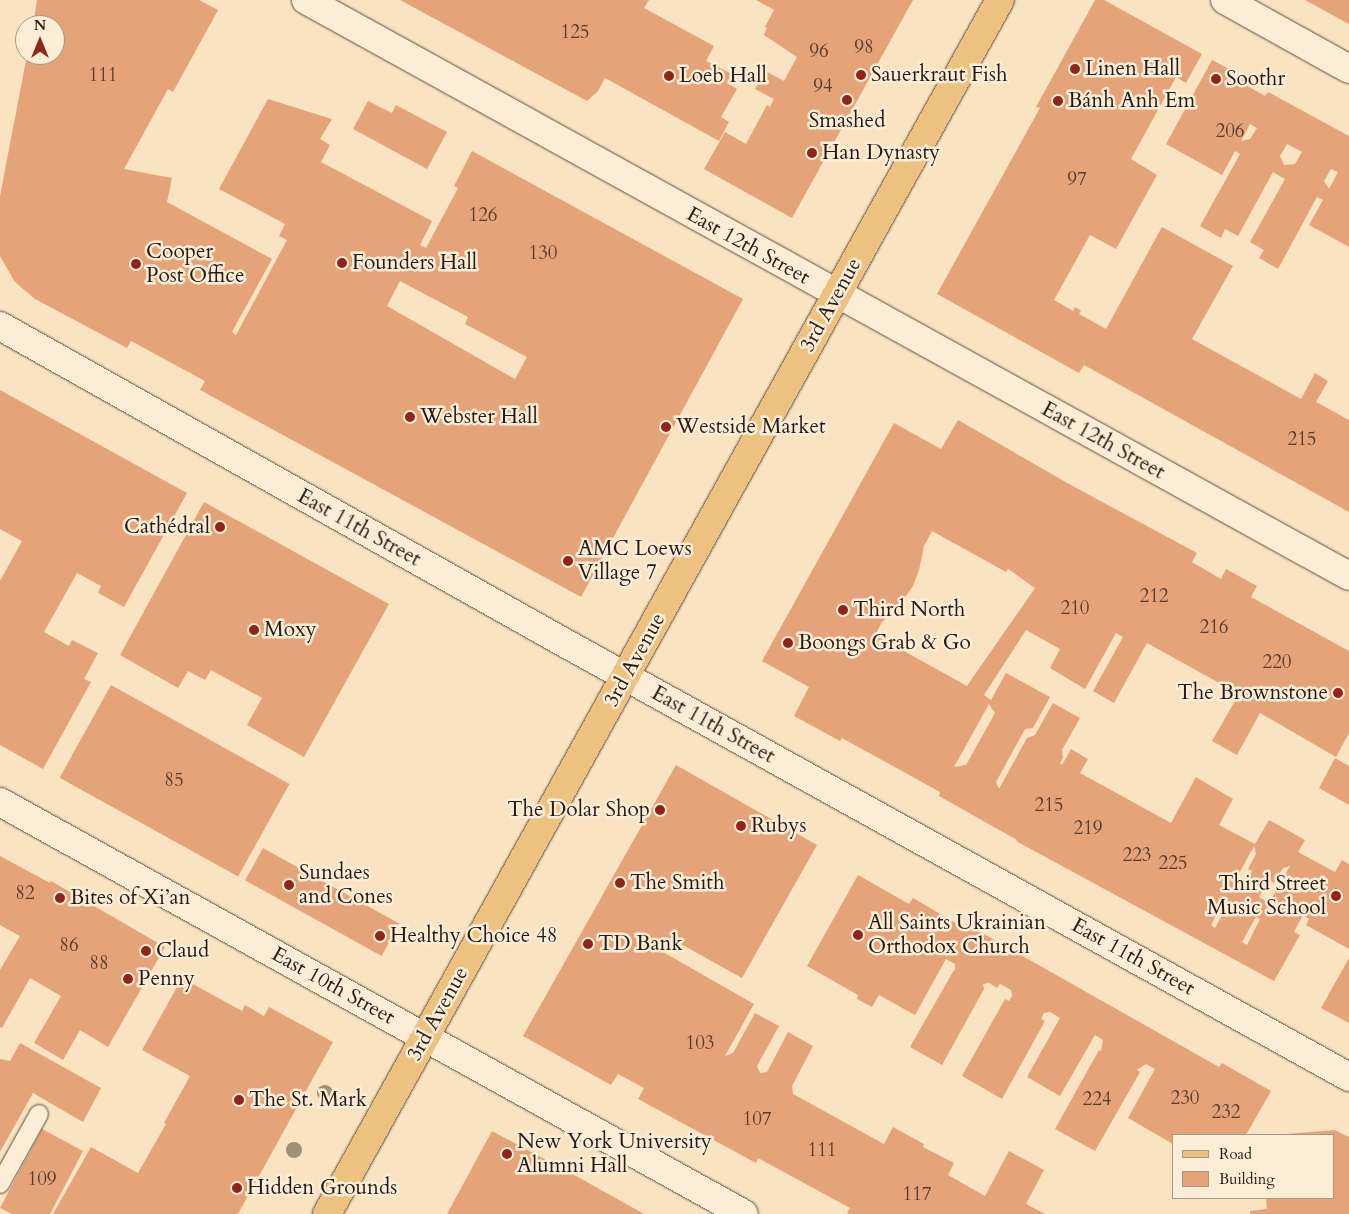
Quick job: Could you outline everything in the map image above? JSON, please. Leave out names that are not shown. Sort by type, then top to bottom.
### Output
[{"type":"main road","name":"3rd Avenue","points":[[327,1214],[1000,0]]},
{"type":"street","name":"East 12th Street","points":[[306,0],[1349,576]]},
{"type":"street","points":[[1225,0],[1349,69]]},
{"type":"street","name":"East 11th Street","points":[[0,326],[626,677],[1349,1077]]},
{"type":"street","name":"East 10th Street","points":[[0,802],[744,1214]]},
{"type":"lane","points":[[0,1184],[39,1114]]},
{"type":"building","points":[[37,0],[199,0],[218,10],[173,92],[168,89],[124,169],[172,178],[167,202],[272,259],[232,332],[236,335],[287,240],[279,236],[285,224],[219,189],[268,99],[332,119],[320,139],[330,145],[321,162],[432,221],[420,245],[426,248],[458,188],[454,186],[472,151],[743,299],[581,597],[200,390],[205,381],[131,341],[127,348],[35,299],[15,282],[0,256],[0,196],[25,65],[65,65],[65,15],[35,15]],"holes":[[[400,281],[468,317],[465,324],[527,357],[515,379],[387,306]]]},
{"type":"building","points":[[400,0],[649,0],[644,8],[714,46],[706,61],[732,74],[727,83],[737,89],[721,117],[729,122],[719,141],[605,78],[598,91],[587,101]]},
{"type":"building","points":[[756,0],[913,0],[792,218],[704,169],[725,132],[746,144],[767,105],[770,107],[774,99],[755,89],[765,71],[784,81],[797,57],[764,35],[767,28],[765,27],[774,10]]},
{"type":"building","points":[[1095,0],[1104,0],[1202,54],[1186,83],[1176,77],[1131,159],[1157,175],[1116,249],[1090,235],[1054,300],[1073,311],[1075,307],[1081,311],[1079,314],[1106,329],[1162,227],[1233,266],[1192,339],[1301,399],[1315,373],[1328,381],[1316,402],[1349,420],[1349,512],[1084,365],[1079,373],[937,294],[1040,108],[1036,107]]},
{"type":"building","points":[[1305,0],[1349,0],[1349,24]]},
{"type":"building","points":[[1212,60],[1244,77],[1242,83],[1265,96],[1268,92],[1349,136],[1349,247],[1309,225],[1323,200],[1317,197],[1278,269],[1259,258],[1264,250],[1250,242],[1285,179],[1273,172],[1238,236],[1225,229],[1221,238],[1200,226],[1240,154],[1235,151],[1222,175],[1166,144]],"holes":[[[1250,124],[1257,128],[1250,139],[1241,141]],[[1287,144],[1302,152],[1295,164],[1284,165],[1280,156]],[[1331,169],[1338,172],[1329,189],[1324,181]]]},
{"type":"building","points":[[368,101],[392,113],[396,105],[447,132],[427,169],[353,129]]},
{"type":"building","points":[[0,390],[187,493],[124,607],[98,593],[101,586],[77,573],[44,632],[69,646],[72,640],[98,653],[84,679],[91,682],[43,769],[0,745],[0,581],[22,541],[0,529]]},
{"type":"building","points":[[958,420],[1069,484],[1197,553],[1192,562],[1221,579],[1226,569],[1257,586],[1251,597],[1349,651],[1349,733],[1336,757],[1260,713],[1237,755],[1212,741],[1239,694],[1147,643],[1114,703],[1093,691],[1123,637],[1116,633],[1085,689],[1050,668],[1060,649],[1026,630],[984,695],[991,700],[1006,673],[1050,697],[1033,728],[1025,729],[996,782],[999,789],[1027,738],[1035,735],[1053,703],[1080,718],[1062,750],[1063,758],[1060,763],[1062,765],[1071,749],[1088,759],[1080,773],[1171,823],[1196,777],[1233,799],[1219,825],[1255,844],[1269,820],[1305,840],[1298,852],[1335,872],[1342,860],[1349,864],[1349,949],[1306,925],[1309,919],[1303,915],[1294,932],[1300,935],[1274,981],[1016,841],[939,796],[940,792],[842,738],[840,741],[794,716],[809,687],[762,661],[894,423],[941,449]],"holes":[[[932,531],[1006,572],[1008,569],[1035,588],[967,686],[875,635],[882,622],[899,606],[913,586],[919,570],[924,546]],[[989,704],[995,713],[966,765],[954,767]],[[1254,846],[1256,854],[1248,869],[1252,871],[1243,888],[1234,883]],[[1290,866],[1269,903],[1259,897],[1269,880],[1274,883],[1283,868]],[[1225,899],[1229,902],[1215,928],[1211,925]],[[1256,917],[1260,919],[1247,945],[1242,942]]]},
{"type":"building","name":"Moxy","points":[[204,502],[389,604],[304,757],[247,725],[262,698],[211,670],[205,680],[188,671],[178,688],[120,655]]},
{"type":"building","points":[[111,685],[289,784],[238,877],[60,778]]},
{"type":"building","points":[[1335,758],[1349,766],[1349,805],[1319,788]]},
{"type":"building","points":[[676,765],[817,845],[742,978],[670,938],[663,952],[754,1004],[725,1056],[733,1053],[755,1013],[779,1026],[757,1066],[760,1073],[767,1072],[788,1032],[813,1046],[792,1086],[793,1094],[884,1144],[893,1127],[924,1144],[923,1147],[954,1163],[948,1175],[985,1196],[1009,1151],[1044,1170],[1026,1204],[1045,1214],[849,1214],[847,1213],[850,1208],[758,1158],[756,1163],[638,1099],[644,1088],[618,1074],[611,1085],[523,1036]]},
{"type":"building","points":[[263,848],[399,924],[382,956],[245,880]]},
{"type":"building","points":[[0,856],[50,883],[51,881],[165,947],[108,1047],[80,1030],[63,1060],[34,1043],[61,996],[30,978],[2,1028],[0,1027],[0,970],[20,936],[0,925]]},
{"type":"building","points":[[858,875],[909,904],[913,898],[964,928],[966,924],[1219,1067],[1222,1063],[1271,1091],[1247,1134],[1172,1134],[1172,1143],[1128,1118],[1155,1069],[1146,1064],[1137,1070],[1140,1072],[1095,1151],[1055,1129],[1099,1050],[1101,1051],[1103,1040],[1095,1035],[1060,1096],[1027,1077],[1060,1018],[1050,1012],[1044,1013],[1041,1019],[1045,1021],[1002,1099],[962,1076],[1005,999],[1009,1001],[1012,996],[1011,990],[1000,984],[997,988],[989,983],[983,984],[984,989],[942,1065],[910,1047],[955,971],[955,964],[946,959],[915,1015],[879,995],[872,1007],[857,999],[858,995],[807,966]]},
{"type":"building","name":"Third Street Music School","points":[[1349,958],[1349,1023],[1321,1008]]},
{"type":"building","name":"The St. Mark","points":[[182,978],[242,1011],[245,1005],[264,1016],[269,1007],[333,1042],[238,1214],[53,1214],[91,1147],[138,1173],[166,1124],[164,1123],[190,1076],[142,1050]]},
{"type":"building","points":[[20,1043],[101,1088],[83,1122],[33,1093],[0,1152],[0,1059],[10,1061]]},
{"type":"building","points":[[42,1129],[83,1151],[50,1214],[12,1214],[0,1208]]},
{"type":"building","points":[[1335,1130],[1349,1137],[1349,1214],[1250,1214],[1250,1211],[1267,1209],[1266,1199],[1334,1199],[1334,1134],[1286,1134]]},
{"type":"building","name":"New York University Alumni Hall","points":[[492,1131],[578,1177],[644,1214],[447,1214]]},
{"type":"place","name":"Linen Hall","points":[[1075,69]]},
{"type":"place","name":"Sauerkraut Fish","points":[[861,75]]},
{"type":"place","name":"Loeb Hall","points":[[669,76]]},
{"type":"place","name":"Soothr","points":[[1216,79]]},
{"type":"place","name":"Smashed","points":[[847,100]]},
{"type":"place","name":"Bánh Anh Em","points":[[1058,101]]},
{"type":"place","name":"Han Dynasty","points":[[812,153]]},
{"type":"place","name":"Founders Hall","points":[[342,263]]},
{"type":"place","name":"Cooper Post Office","points":[[136,264]]},
{"type":"place","name":"Webster Hall","points":[[410,417]]},
{"type":"place","name":"Westside Market","points":[[666,427]]},
{"type":"place","name":"Cathédral","points":[[220,527]]},
{"type":"place","name":"AMC Loews Village 7","points":[[568,561]]},
{"type":"place","name":"Third North","points":[[843,610]]},
{"type":"place","name":"Moxy","points":[[254,630]]},
{"type":"place","name":"Boongs Grab & Go","points":[[788,643]]},
{"type":"place","name":"The Brownstone","points":[[1338,693]]},
{"type":"place","name":"The Dolar Shop","points":[[660,810]]},
{"type":"place","name":"Rubys","points":[[741,826]]},
{"type":"place","name":"The Smith","points":[[620,883]]},
{"type":"place","name":"Sundaes and Cones","points":[[289,885]]},
{"type":"place","name":"Third Street Music School","points":[[1336,896]]},
{"type":"place","name":"Bites of Xi’an","points":[[60,898]]},
{"type":"place","name":"All Saints Ukrainian Orthodox Church","points":[[858,935]]},
{"type":"place","name":"Healthy Choice 48","points":[[380,936]]},
{"type":"place","name":"TD Bank","points":[[588,944]]},
{"type":"place","name":"Claud","points":[[146,951]]},
{"type":"place","name":"Penny","points":[[128,979]]},
{"type":"place","name":"The St. Mark","points":[[239,1100]]},
{"type":"place","name":"New York University Alumni Hall","points":[[507,1154]]},
{"type":"place","name":"Hidden Grounds","points":[[237,1188]]}]
